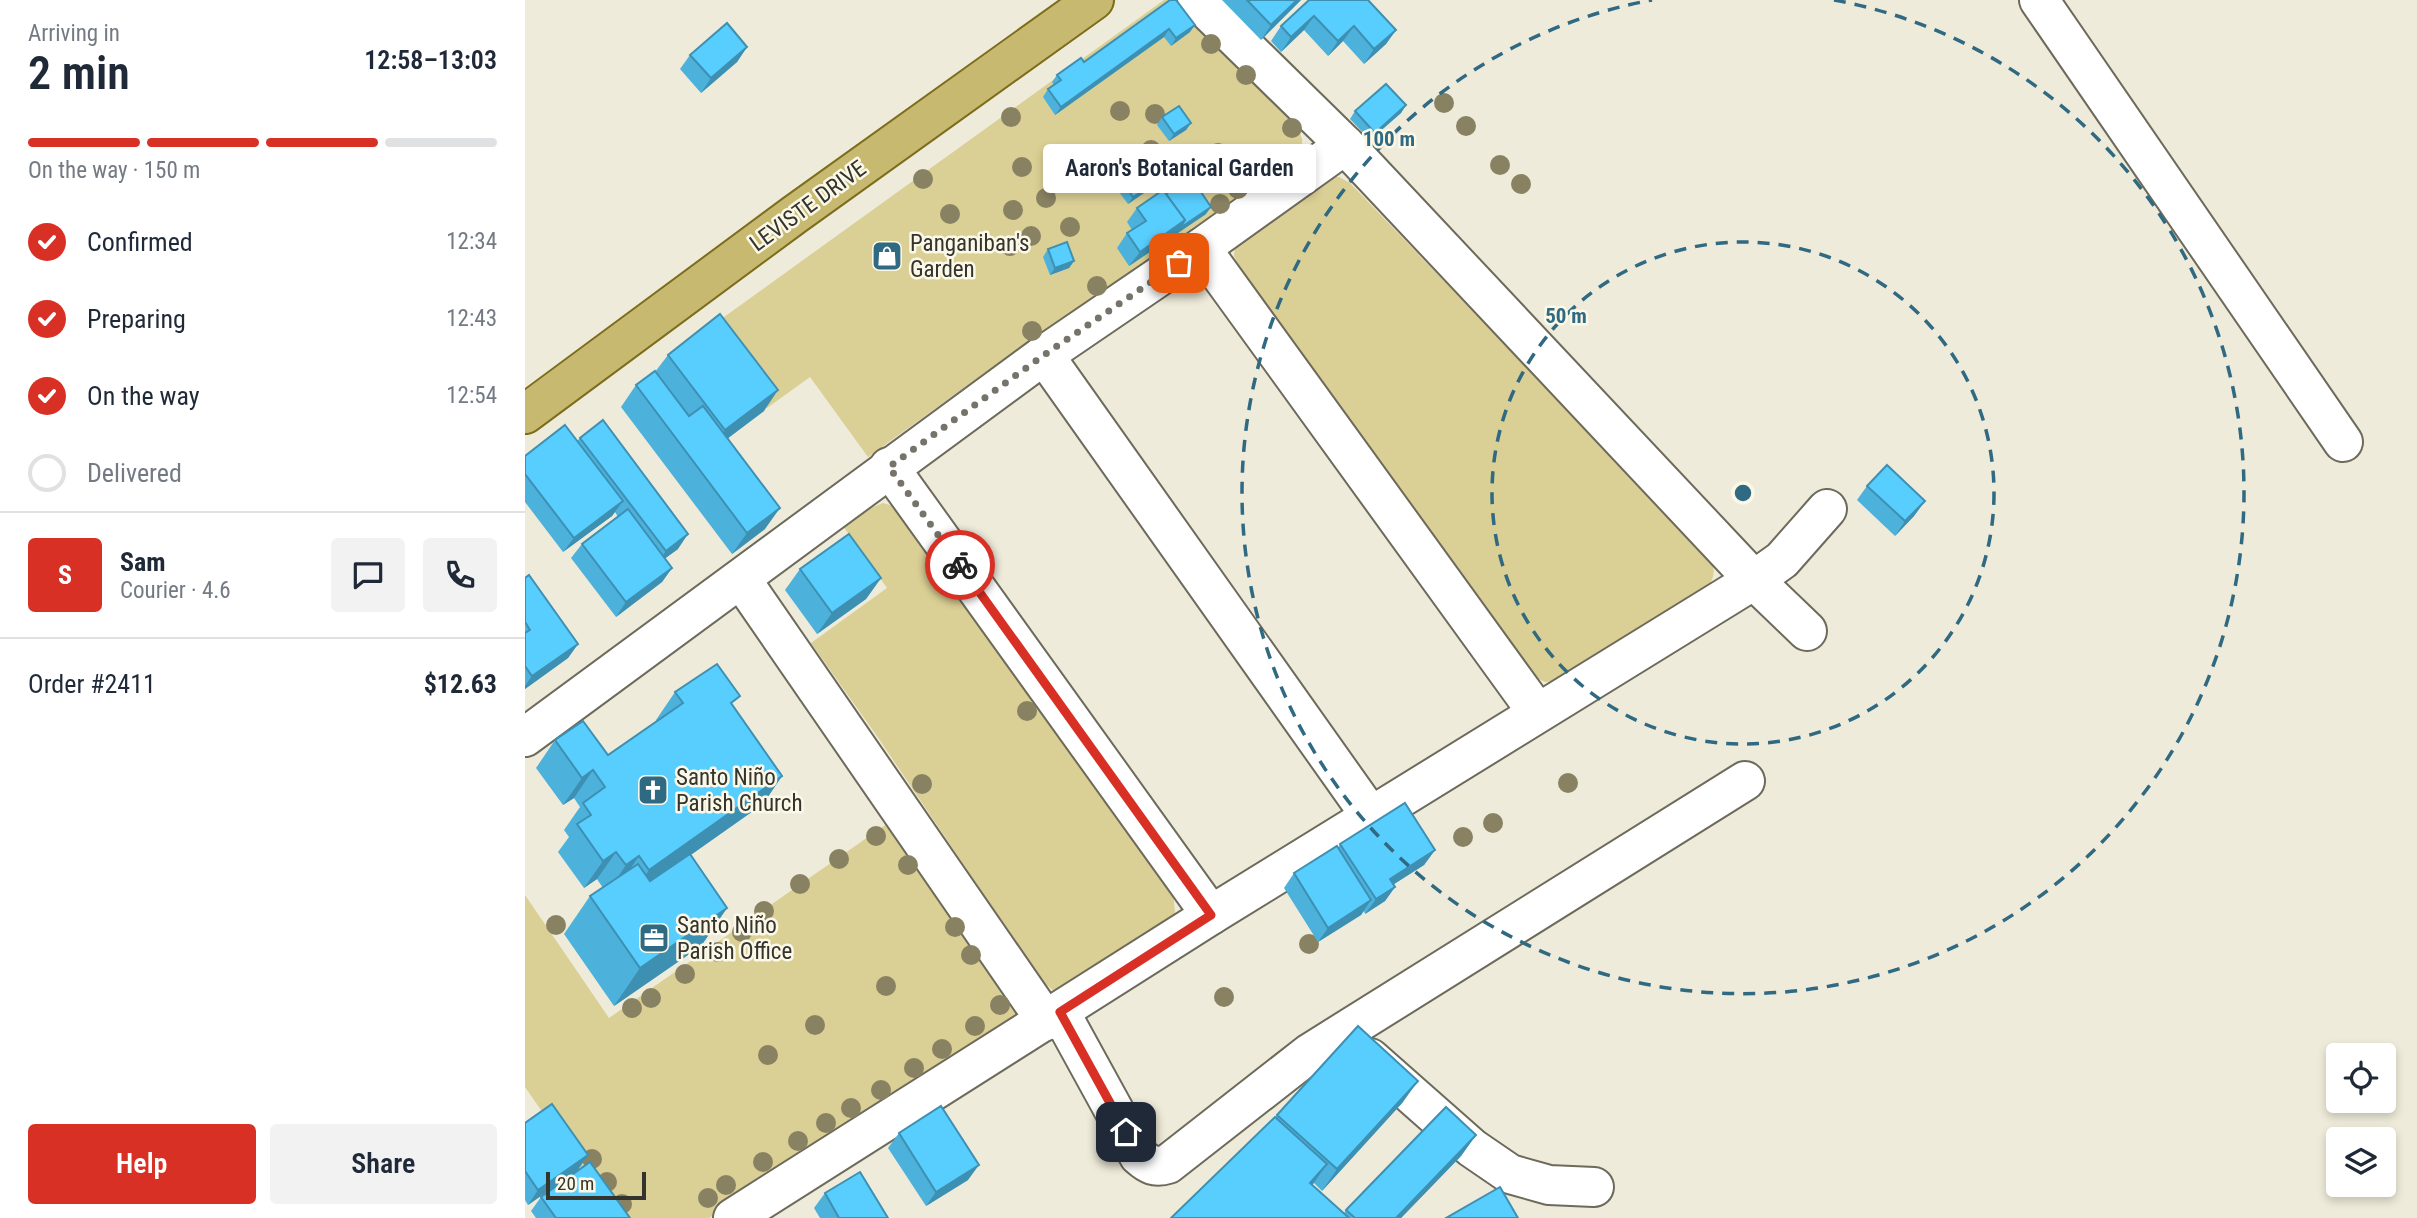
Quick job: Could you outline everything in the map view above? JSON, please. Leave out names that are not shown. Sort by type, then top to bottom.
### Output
[{"type":"main road","name":"LEVISTE DRIVE","points":[[525,414],[794,215],[1094,0]]},
{"type":"street","points":[[1196,0],[1345,145],[1754,580],[1807,631]]},
{"type":"street","points":[[2039,0],[2343,442]]},
{"type":"street","points":[[525,737],[1044,355],[1345,145]]},
{"type":"street","points":[[1201,248],[1537,712]]},
{"type":"street","points":[[1044,355],[1370,816]]},
{"type":"street","points":[[889,467],[1211,915]]},
{"type":"street","points":[[733,1218],[1211,915],[1754,580],[1781,560],[1827,509]]},
{"type":"street","points":[[741,579],[1053,1016],[1139,1157],[1149,1165],[1159,1167],[1168,1164],[1310,1053],[1745,781]]},
{"type":"street","points":[[1342,1034],[1472,1148],[1510,1174],[1549,1185],[1594,1187]]},
{"type":"shaded area","points":[[1164,0],[1175,0],[1282,105],[1298,127],[1302,139],[1302,152],[1296,161],[1030,340],[868,457],[810,377],[767,408],[706,330]]},
{"type":"shaded area","points":[[1331,177],[1339,177],[1350,183],[1709,557],[1714,573],[1707,588],[1555,681],[1545,682],[1530,675],[1247,281],[1234,256],[1235,244]]},
{"type":"shaded area","points":[[883,503],[893,506],[910,525],[1173,894],[1175,912],[1170,927],[1065,995],[1054,991],[1042,981],[811,643],[887,588],[843,526],[866,510]]},
{"type":"shaded area","points":[[891,821],[1017,1003],[1017,1018],[709,1218],[616,1218],[525,1087],[525,895],[609,1018]]},
{"type":"building","points":[[1170,0],[1176,0],[1195,25],[1176,38],[1169,29],[1061,107],[1048,89],[1061,80],[1057,75],[1081,58],[1084,62]]},
{"type":"building","points":[[1247,0],[1297,0],[1271,25]]},
{"type":"building","points":[[1309,0],[1368,0],[1396,30],[1374,49],[1354,26],[1338,41],[1314,16],[1291,37],[1281,26]]},
{"type":"building","points":[[727,23],[747,47],[711,78],[690,55]]},
{"type":"building","points":[[1386,84],[1406,105],[1375,133],[1355,111]]},
{"type":"building","points":[[1179,106],[1191,123],[1174,134],[1162,117]]},
{"type":"building","points":[[1138,169],[1150,186],[1133,197],[1122,180]]},
{"type":"building","points":[[1191,177],[1211,207],[1180,228],[1185,220],[1166,194]]},
{"type":"building","points":[[1163,190],[1185,220],[1140,252],[1127,233],[1146,221],[1137,208]]},
{"type":"building","points":[[1067,242],[1074,261],[1055,268],[1048,249]]},
{"type":"building","points":[[720,314],[778,390],[725,430],[668,355]]},
{"type":"building","points":[[655,371],[689,416],[703,406],[780,508],[747,533],[636,385]]},
{"type":"building","points":[[603,420],[688,534],[666,551],[580,438]]},
{"type":"building","points":[[565,425],[623,501],[574,538],[525,474],[525,456]]},
{"type":"building","points":[[1887,465],[1925,501],[1905,521],[1867,486]]},
{"type":"building","points":[[628,509],[672,568],[626,602],[582,544]]},
{"type":"building","points":[[849,534],[881,578],[832,613],[800,569]]},
{"type":"building","points":[[529,575],[578,644],[532,676],[525,666],[525,633],[530,630],[525,622],[525,578]]},
{"type":"building","name":"Santo Niño Parish Church","points":[[717,664],[740,696],[731,703],[782,776],[649,870],[639,856],[626,865],[616,852],[603,861],[577,824],[591,815],[583,803],[605,787],[593,770],[582,778],[555,740],[583,721],[608,755],[683,703],[675,692]]},
{"type":"building","points":[[1405,803],[1435,850],[1390,879],[1395,887],[1376,899],[1340,844]]},
{"type":"building","points":[[1337,846],[1371,900],[1328,928],[1294,873]]},
{"type":"building","points":[[690,854],[727,908],[640,968],[590,896],[638,864],[650,881]]},
{"type":"building","points":[[1358,1026],[1418,1081],[1337,1169],[1277,1115]]},
{"type":"building","points":[[552,1104],[588,1155],[538,1190],[525,1171],[525,1123]]},
{"type":"building","points":[[941,1106],[979,1165],[936,1192],[899,1133]]},
{"type":"building","points":[[1446,1107],[1476,1135],[1396,1218],[1355,1218],[1346,1210]]},
{"type":"building","points":[[1275,1117],[1327,1164],[1310,1183],[1349,1218],[1171,1218]]},
{"type":"building","points":[[590,1162],[630,1218],[556,1218],[541,1197]]},
{"type":"building","points":[[860,1172],[888,1218],[839,1218],[825,1193]]},
{"type":"building","points":[[1500,1187],[1518,1218],[1446,1218]]},
{"type":"way so far","points":[[960,565],[889,467],[1044,355],[1179,263]]},
{"type":"place","name":"Panganiban's Garden","points":[[887,256]]},
{"type":"place","name":"Aaron's Botanical Garden","points":[[1179,263]]},
{"type":"place","name":"Santo Niño Parish Church","points":[[653,790]]},
{"type":"place","name":"Santo Niño Parish Office","points":[[654,938]]},
{"type":"route","points":[[960,565],[1211,915],[1060,1012],[1126,1132]]}]
